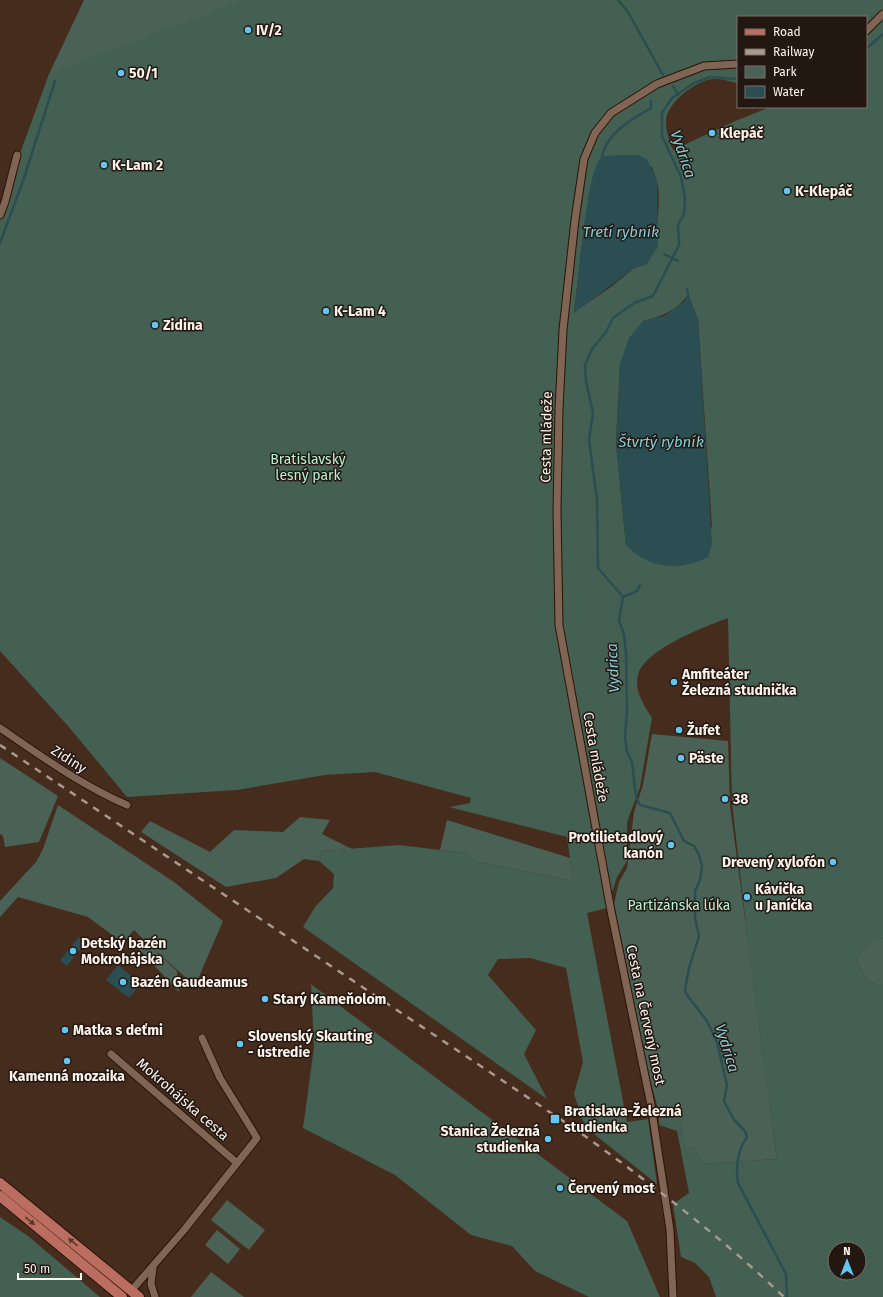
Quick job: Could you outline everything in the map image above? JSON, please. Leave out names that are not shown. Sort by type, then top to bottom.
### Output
[{"type":"main road","points":[[0,1183],[133,1295]]},
{"type":"main road","points":[[0,1196],[122,1297]]},
{"type":"street","points":[[867,30],[883,14]]},
{"type":"street","name":"Cesta mládeže","points":[[610,905],[559,625],[557,510],[559,409],[563,330],[575,220],[584,159],[595,133],[611,113],[655,86],[689,70],[704,66],[737,64]]},
{"type":"street","points":[[0,215],[5,202],[17,155]]},
{"type":"street","name":"Zidiny","points":[[0,728],[72,777],[106,796],[127,805]]},
{"type":"street","name":"Cesta na Červený most","points":[[610,905],[659,1150],[670,1230],[673,1297]]},
{"type":"street","name":"Mokrohájska cesta","points":[[133,1295],[154,1266],[257,1138],[220,1078],[202,1038]]},
{"type":"street","name":"Mokrohájska cesta","points":[[111,1054],[237,1163]]},
{"type":"street","points":[[154,1266],[150,1281],[155,1297]]},
{"type":"green space","points":[[84,0],[260,0],[47,82],[49,74]]},
{"type":"green space","name":"Bratislavský lesný park","points":[[244,0],[883,0],[883,939],[875,938],[856,960],[868,982],[883,986],[883,1297],[716,1297],[709,1277],[695,1263],[681,1257],[673,1204],[689,1193],[677,1131],[659,1125],[659,1112],[678,1111],[685,1148],[694,1147],[703,1164],[777,1159],[748,943],[732,803],[728,618],[691,633],[663,648],[643,665],[638,675],[637,687],[643,703],[652,718],[640,787],[627,822],[627,861],[617,877],[607,908],[587,913],[627,1122],[648,1119],[657,1184],[585,1127],[574,1094],[583,1062],[566,968],[530,958],[498,959],[488,975],[536,1030],[524,1054],[547,1099],[303,927],[315,907],[333,888],[334,874],[319,861],[322,851],[399,845],[465,853],[478,862],[573,881],[567,837],[449,807],[470,803],[471,798],[375,772],[325,775],[237,790],[127,797],[68,726],[0,651],[0,208],[49,74]],"holes":[[[602,156],[652,167],[657,180],[659,201],[653,246],[647,264],[634,268],[611,287],[574,312],[577,287]],[[688,294],[698,320],[712,527],[626,545],[616,443],[620,364],[643,321],[674,309]]]},
{"type":"green space","name":"Partizánska lúka","points":[[652,734],[728,741],[730,806],[777,1159],[703,1164],[694,1147],[685,1149],[678,1111],[659,1112],[650,1080],[614,904],[619,882],[627,868],[634,812],[643,785]]},
{"type":"green space","points":[[0,758],[58,796],[39,842],[5,847],[3,836],[0,834]]},
{"type":"green space","points":[[58,805],[174,882],[223,921],[195,986],[144,940],[177,971],[179,992],[136,946],[143,939],[134,930],[123,943],[88,917],[18,897],[0,917],[0,901],[36,862],[43,849]]},
{"type":"green space","points":[[300,817],[330,820],[322,834],[352,849],[322,851],[319,861],[304,859],[276,878],[226,887],[141,832],[150,821],[210,852],[234,830],[283,832]]},
{"type":"green space","points":[[447,820],[570,858],[573,881],[478,862],[465,853],[440,850]]},
{"type":"green space","points":[[875,937],[883,939],[883,986],[868,982],[856,960]]},
{"type":"green space","points":[[311,984],[627,1221],[660,1297],[589,1297],[535,1271],[512,1246],[471,1235],[395,1175],[303,1128],[314,1047]]},
{"type":"green space","points":[[227,1200],[265,1230],[249,1250],[211,1220]]},
{"type":"green space","points":[[0,1217],[28,1236],[100,1297],[0,1297]]},
{"type":"green space","points":[[217,1230],[240,1249],[228,1264],[205,1245]]},
{"type":"green space","points":[[211,1272],[244,1297],[191,1297]]},
{"type":"water","name":"Tretí rybník","points":[[638,155],[647,159],[657,181],[658,246],[647,264],[634,268],[574,313],[583,232],[589,193],[594,173],[602,156]]},
{"type":"water","name":"Štvrtý rybník","points":[[688,294],[698,320],[712,544],[708,557],[686,565],[665,566],[644,559],[626,545],[616,443],[620,364],[629,338],[643,321],[664,316],[684,302]]},
{"type":"water","name":"Detský bazén Mokrohájska","points":[[79,937],[86,942],[67,966],[60,960]]},
{"type":"water","name":"Bazén Gaudeamus","points":[[118,965],[141,984],[129,998],[106,980]]},
{"type":"waterway","points":[[618,0],[628,12],[663,75]]},
{"type":"waterway","name":"Vydrica","points":[[867,48],[883,34]]},
{"type":"waterway","name":"Vydrica","points":[[737,79],[710,77],[694,83],[672,98],[662,113],[662,136],[681,177],[685,198],[684,214],[678,225],[679,245],[653,296],[634,303],[613,318],[606,332],[592,349],[585,365],[586,381],[593,413],[589,440],[597,500],[598,568],[623,597],[619,620],[624,635],[626,653],[627,712],[625,737],[627,752],[632,762],[636,797],[640,805],[670,813],[684,841],[694,846],[699,855],[702,866],[700,880],[695,891],[695,918],[699,936],[689,968],[685,990],[687,995],[707,1021],[717,1042],[727,1085],[724,1101],[734,1120],[745,1131],[747,1137],[739,1153],[737,1171],[738,1183],[786,1274],[787,1297]]},
{"type":"waterway","points":[[0,243],[23,181],[55,81]]},
{"type":"waterway","points":[[673,86],[678,95]]},
{"type":"waterway","points":[[602,156],[609,140],[628,122],[651,108],[651,101]]},
{"type":"waterway","name":"Vydrica","points":[[664,254],[678,261]]},
{"type":"waterway","points":[[687,289],[688,294]]},
{"type":"waterway","points":[[623,597],[637,591],[640,585]]},
{"type":"railway","points":[[0,745],[578,1131],[632,1170],[710,1231],[784,1297]]},
{"type":"place","name":"IV/2","points":[[248,30]]},
{"type":"place","name":"50/1","points":[[121,73]]},
{"type":"place","name":"Klepáč","points":[[712,133]]},
{"type":"place","name":"K-Lam 2","points":[[104,165]]},
{"type":"place","name":"K-Klepáč","points":[[787,191]]},
{"type":"place","name":"K-Lam 4","points":[[326,311]]},
{"type":"place","name":"Zidina","points":[[155,325]]},
{"type":"place","name":"Amfiteáter Železná studnička","points":[[674,682]]},
{"type":"place","name":"Žufet","points":[[679,730]]},
{"type":"place","name":"Päste","points":[[681,758]]},
{"type":"place","name":"38","points":[[725,799]]},
{"type":"place","name":"Protilietadlový kanón","points":[[671,845]]},
{"type":"place","name":"Drevený xylofón","points":[[833,862]]},
{"type":"place","name":"Kávička u Janíčka","points":[[747,897]]},
{"type":"place","name":"Detský bazén Mokrohájska","points":[[73,951]]},
{"type":"place","name":"Bazén Gaudeamus","points":[[123,982]]},
{"type":"place","name":"Starý Kameňolom","points":[[265,999]]},
{"type":"place","name":"Matka s deťmi","points":[[65,1030]]},
{"type":"place","name":"Slovenský Skauting - ústredie","points":[[240,1044]]},
{"type":"place","name":"Kamenná mozaika","points":[[67,1061]]},
{"type":"place","name":"Bratislava-Železná studienka","points":[[555,1119]]},
{"type":"place","name":"Stanica Železná studienka","points":[[548,1139]]},
{"type":"place","name":"Červený most","points":[[560,1188]]}]
